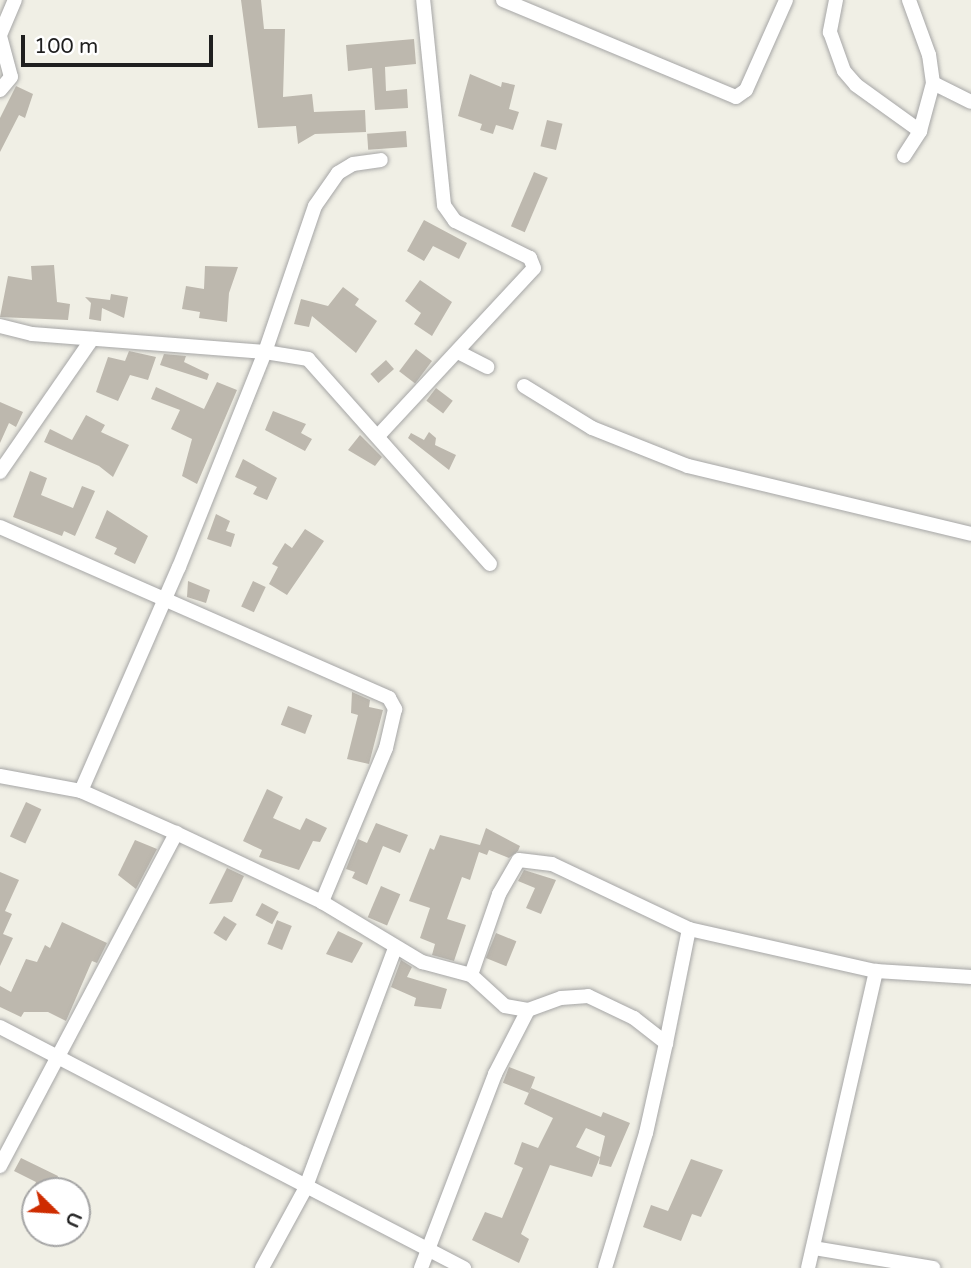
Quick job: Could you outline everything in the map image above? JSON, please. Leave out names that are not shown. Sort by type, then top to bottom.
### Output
[{"type":"street","points":[[0,90],[11,77],[0,36],[15,0]]},
{"type":"street","points":[[378,436],[532,274],[534,262],[455,221],[444,205],[423,0]]},
{"type":"street","points":[[503,0],[520,4],[736,97],[746,90],[786,0]]},
{"type":"street","points":[[836,0],[830,32],[844,71],[856,85],[920,131]]},
{"type":"street","points":[[904,156],[920,131],[933,83],[929,55],[909,0]]},
{"type":"street","points":[[933,83],[971,102]]},
{"type":"street","points":[[81,791],[164,601],[265,352],[315,206],[338,173],[353,164],[381,160]]},
{"type":"street","points":[[0,326],[92,340],[265,352],[314,364],[490,564]]},
{"type":"street","points":[[0,472],[92,340]]},
{"type":"street","points":[[458,352],[487,367]]},
{"type":"street","points":[[524,387],[592,428],[688,466],[971,534]]},
{"type":"street","points":[[0,527],[164,601],[383,694],[393,702],[394,718],[386,748],[322,902]]},
{"type":"street","points":[[0,776],[81,791],[176,833],[322,902],[422,962],[471,975],[505,1006],[528,1010],[561,998],[588,996],[634,1018],[666,1043]]},
{"type":"street","points":[[0,1166],[176,833]]},
{"type":"street","points":[[471,975],[499,894],[519,860],[552,864],[689,929],[876,971],[971,977]]},
{"type":"street","points":[[605,1268],[646,1133],[689,929]]},
{"type":"street","points":[[262,1268],[305,1189],[395,948]]},
{"type":"street","points":[[808,1268],[876,971]]},
{"type":"street","points":[[421,1268],[495,1074],[528,1010]]},
{"type":"street","points":[[0,1027],[59,1055],[305,1189],[464,1268]]},
{"type":"street","points":[[814,1248],[933,1268]]},
{"type":"building","points":[[241,0],[261,0],[264,29],[285,29],[283,97],[312,94],[314,112],[365,110],[366,132],[315,134],[298,144],[296,126],[258,128]]},
{"type":"building","points":[[414,39],[416,64],[385,67],[386,91],[407,89],[408,108],[375,110],[372,68],[348,71],[346,45]]},
{"type":"building","points":[[470,74],[501,87],[502,82],[515,85],[509,109],[519,112],[513,130],[496,125],[493,134],[480,130],[482,124],[458,116]]},
{"type":"building","points":[[16,86],[33,94],[25,118],[19,115],[0,152],[0,118]]},
{"type":"building","points":[[547,120],[563,124],[556,150],[540,146]]},
{"type":"building","points":[[406,131],[407,147],[368,150],[367,134]]},
{"type":"building","points":[[534,172],[548,178],[525,232],[511,226]]},
{"type":"building","points":[[424,220],[467,243],[459,259],[433,246],[424,261],[407,251]]},
{"type":"building","points":[[54,265],[57,302],[70,304],[68,320],[0,317],[8,276],[32,280],[31,266]]},
{"type":"building","points":[[205,266],[238,267],[229,293],[227,322],[199,318],[200,312],[182,309],[186,286],[204,289]]},
{"type":"building","points":[[420,280],[452,302],[432,336],[414,324],[421,313],[405,301]]},
{"type":"building","points":[[343,287],[359,299],[355,305],[377,321],[356,353],[312,316],[309,327],[294,324],[301,299],[328,306]]},
{"type":"building","points":[[111,294],[128,297],[124,318],[102,308],[101,321],[89,319],[91,303],[85,297],[110,300]]},
{"type":"building","points":[[416,349],[432,361],[415,383],[399,371]]},
{"type":"building","points":[[129,351],[156,357],[148,380],[130,375],[118,401],[96,392],[108,357],[125,361]]},
{"type":"building","points":[[164,354],[186,356],[184,362],[209,374],[207,380],[160,365]]},
{"type":"building","points":[[386,360],[394,369],[378,383],[370,374]]},
{"type":"building","points":[[217,382],[237,390],[197,484],[182,476],[192,439],[171,429],[180,410],[151,399],[156,387],[204,409]]},
{"type":"building","points":[[436,388],[453,401],[443,413],[426,401]]},
{"type":"building","points":[[0,402],[23,412],[16,427],[9,423],[0,443]]},
{"type":"building","points":[[273,411],[306,424],[301,433],[312,439],[305,451],[265,430]]},
{"type":"building","points":[[86,415],[105,425],[101,432],[129,445],[113,477],[99,466],[44,442],[50,429],[72,440]]},
{"type":"building","points":[[429,432],[436,438],[435,445],[456,455],[449,470],[408,438],[411,433],[424,440]]},
{"type":"building","points":[[360,435],[382,457],[375,466],[348,450]]},
{"type":"building","points":[[243,459],[277,478],[267,500],[253,494],[257,487],[235,477]]},
{"type":"building","points":[[30,471],[47,478],[41,495],[73,508],[82,486],[95,491],[75,536],[64,531],[62,536],[13,517]]},
{"type":"building","points":[[107,510],[148,536],[135,564],[114,554],[117,548],[95,538]]},
{"type":"building","points":[[216,514],[230,521],[226,531],[235,534],[231,547],[207,539]]},
{"type":"building","points":[[305,529],[324,541],[287,595],[269,584],[278,567],[272,564],[285,543],[292,548]]},
{"type":"building","points":[[188,581],[210,590],[206,603],[187,597]]},
{"type":"building","points":[[253,581],[266,587],[254,612],[241,606]]},
{"type":"building","points":[[352,692],[370,700],[369,707],[383,710],[369,764],[347,759],[358,715],[351,713]]},
{"type":"building","points":[[288,706],[312,715],[305,734],[281,725]]},
{"type":"building","points":[[267,789],[283,797],[273,818],[300,830],[306,818],[327,828],[320,842],[313,841],[299,870],[259,857],[262,850],[243,841]]},
{"type":"building","points":[[26,802],[41,809],[25,844],[10,836]]},
{"type":"building","points":[[376,823],[408,835],[400,853],[383,846],[367,885],[352,878],[355,872],[346,869],[358,839],[367,843]]},
{"type":"building","points":[[486,828],[520,846],[518,851],[509,858],[489,850],[487,855],[479,852],[470,880],[462,877],[447,919],[466,925],[454,961],[432,955],[435,944],[420,938],[430,908],[409,901],[430,848],[434,850],[440,835],[480,845]]},
{"type":"building","points":[[135,840],[157,849],[136,889],[118,875]]},
{"type":"building","points":[[227,868],[244,876],[232,902],[209,904]]},
{"type":"building","points":[[524,870],[556,880],[541,914],[526,908],[535,888],[518,881]]},
{"type":"building","points":[[0,872],[19,880],[5,911],[12,914],[3,934],[13,938],[0,966]]},
{"type":"building","points":[[381,886],[400,894],[387,926],[368,917]]},
{"type":"building","points":[[262,903],[279,912],[272,924],[255,915]]},
{"type":"building","points":[[224,916],[237,924],[226,941],[213,933]]},
{"type":"building","points":[[277,920],[292,926],[282,950],[267,944]]},
{"type":"building","points":[[62,922],[107,943],[97,963],[92,961],[66,1021],[48,1012],[24,1012],[21,1017],[0,1007],[0,986],[11,992],[26,959],[37,962],[45,945],[50,948]]},
{"type":"building","points":[[338,931],[363,943],[352,963],[326,954]]},
{"type":"building","points":[[496,933],[516,941],[506,966],[486,958]]},
{"type":"building","points":[[401,960],[412,967],[407,977],[447,989],[441,1009],[414,1006],[416,998],[391,987]]},
{"type":"building","points":[[509,1067],[535,1077],[529,1093],[503,1083]]},
{"type":"building","points":[[531,1088],[601,1117],[603,1112],[630,1123],[611,1167],[599,1164],[600,1157],[592,1177],[550,1165],[521,1234],[529,1239],[519,1263],[472,1240],[485,1212],[502,1218],[523,1168],[514,1164],[522,1142],[538,1148],[553,1118],[524,1104]],"holes":[[[586,1128],[605,1136],[600,1157],[576,1147]]]},
{"type":"building","points":[[21,1158],[58,1176],[26,1177],[14,1171]]},
{"type":"building","points":[[691,1159],[723,1170],[701,1217],[692,1214],[681,1241],[643,1227],[651,1205],[668,1211]]}]
